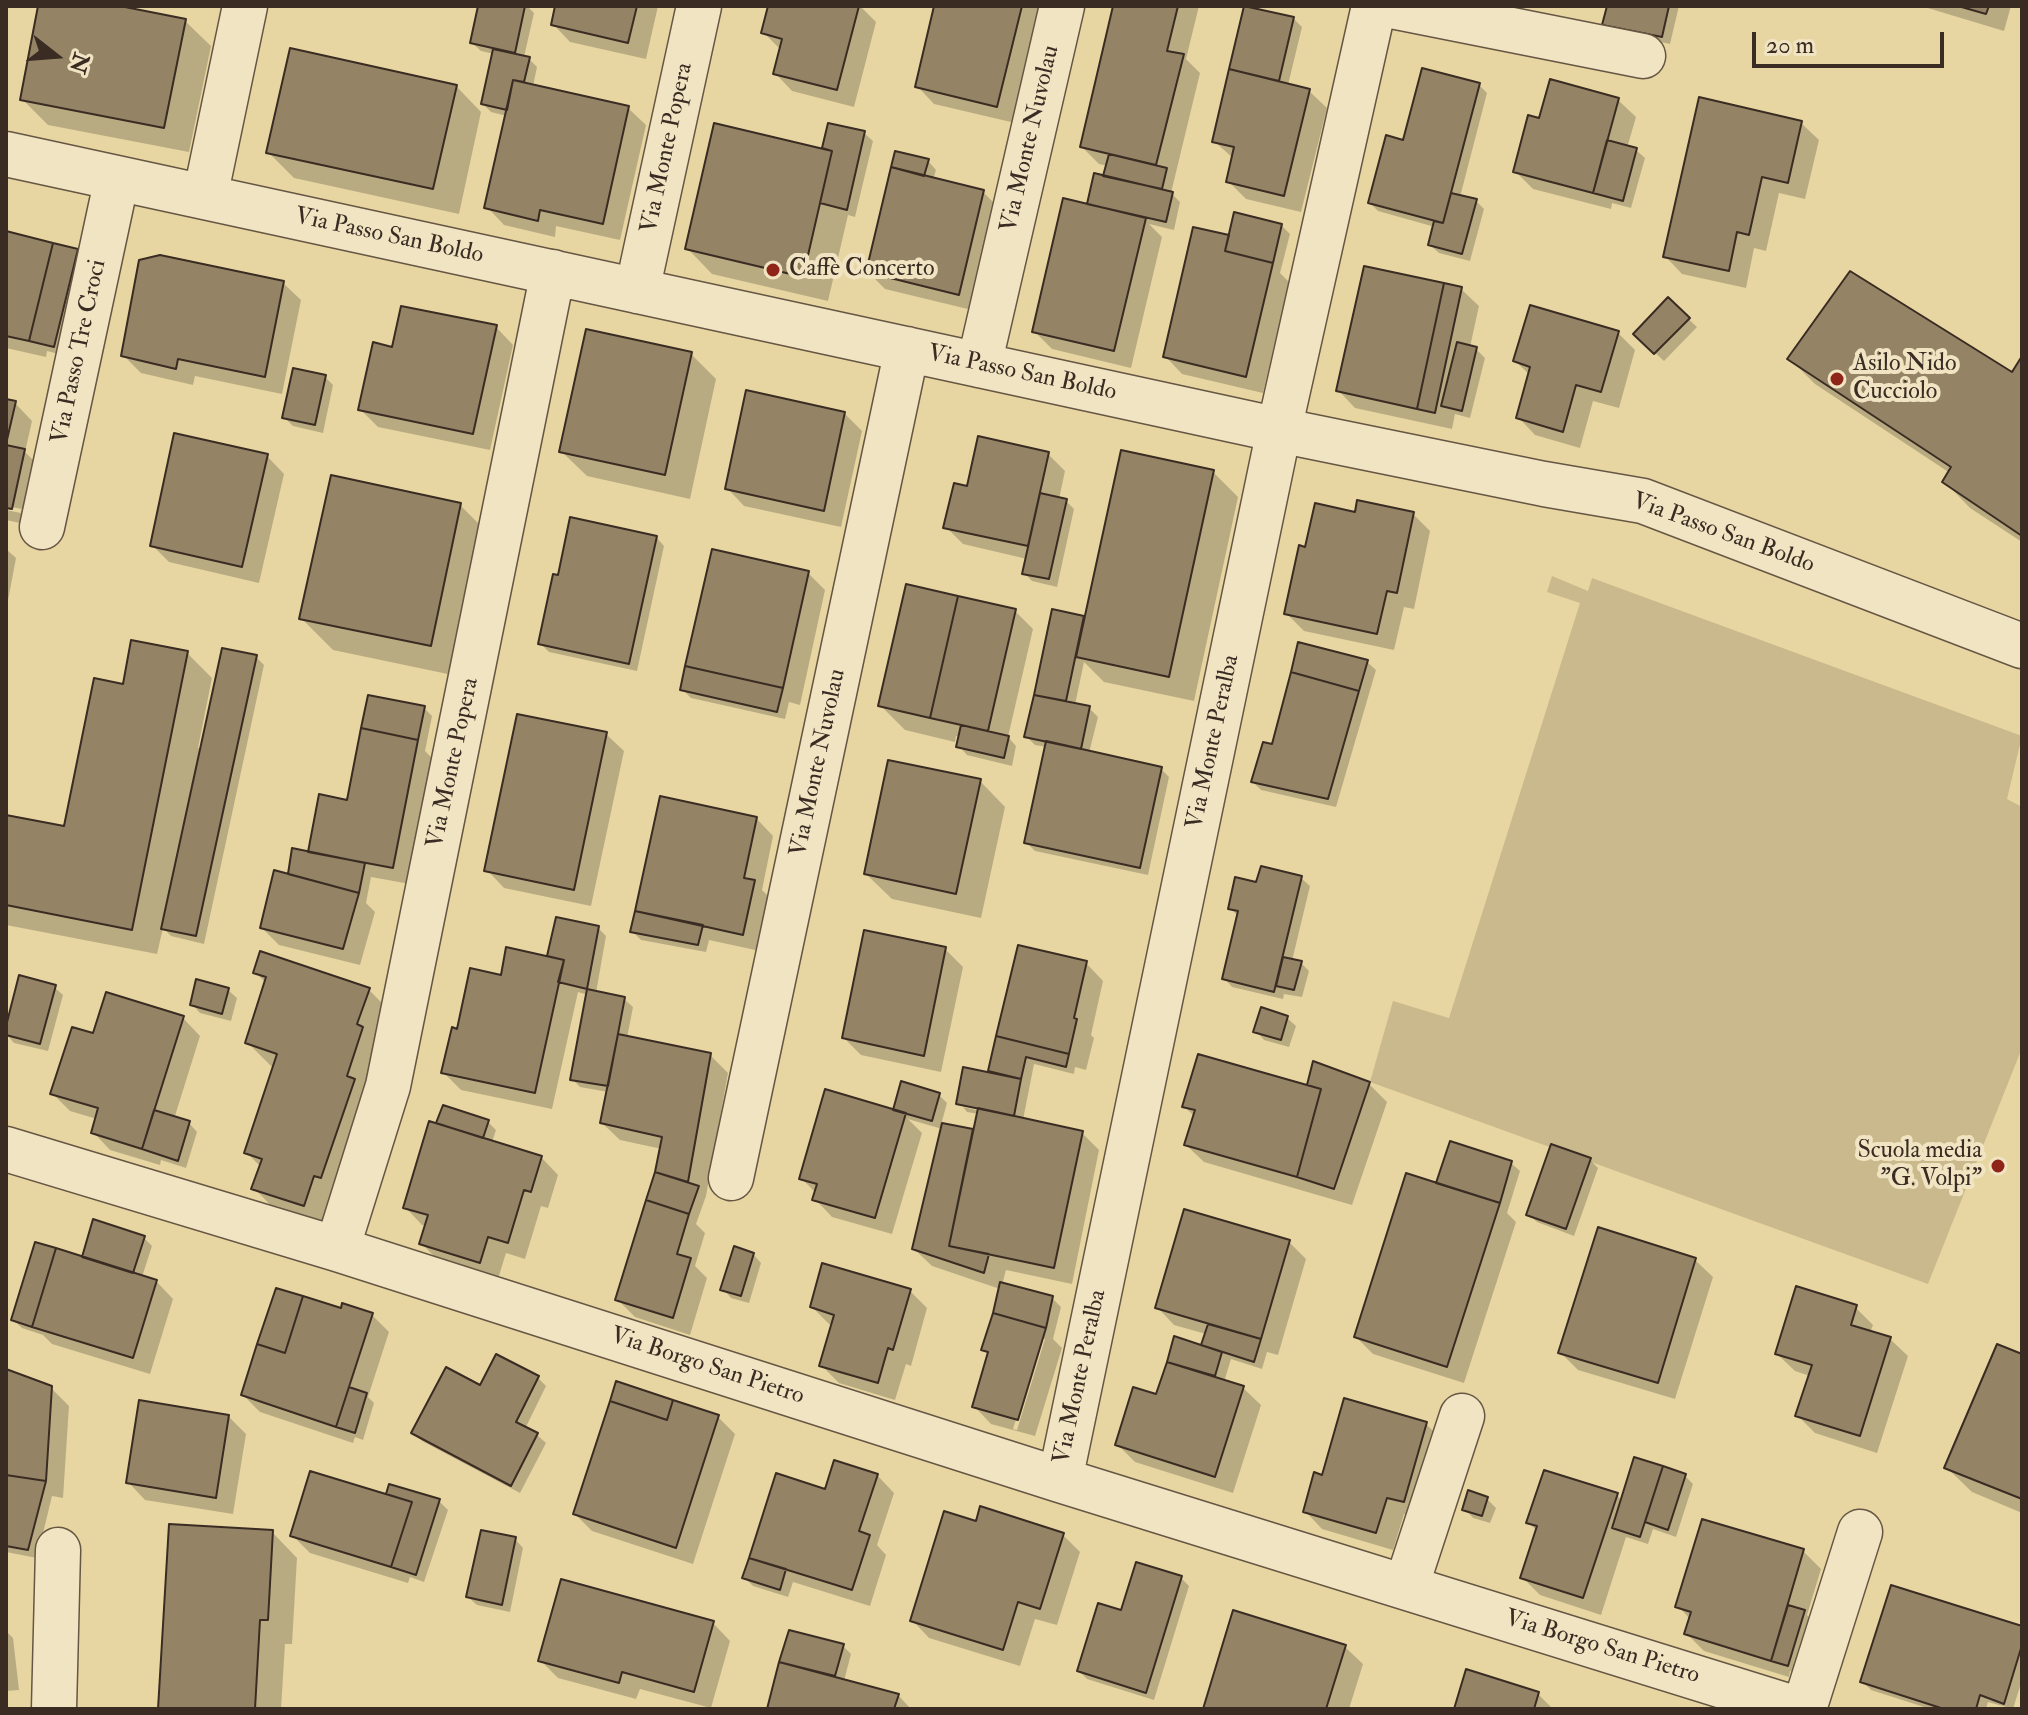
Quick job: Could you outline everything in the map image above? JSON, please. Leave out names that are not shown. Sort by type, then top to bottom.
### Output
[{"type":"street","points":[[205,197],[245,6]]},
{"type":"street","name":"Via Monte Popera","points":[[637,291],[699,6]]},
{"type":"street","name":"Via Monte Nuvolau","points":[[979,365],[1062,6]]},
{"type":"street","name":"Via Monte Peralba","points":[[1060,1480],[1279,430],[1374,6]]},
{"type":"street","points":[[1391,6],[1643,56]]},
{"type":"street","name":"Via Passo San Boldo","points":[[6,154],[1279,430],[1643,501],[2022,646]]},
{"type":"street","name":"Via Passo Tre Croci","points":[[42,527],[117,178]]},
{"type":"street","name":"Via Monte Popera","points":[[337,1249],[388,1086],[553,272]]},
{"type":"street","name":"Via Monte Nuvolau","points":[[731,1178],[907,349]]},
{"type":"street","name":"Via Borgo San Pietro","points":[[6,1149],[337,1249],[1060,1480],[1797,1709]]},
{"type":"street","points":[[1406,1587],[1462,1416]]},
{"type":"street","points":[[1804,1709],[1860,1532]]},
{"type":"street","points":[[54,1709],[58,1550]]},
{"type":"shaded area","points":[[1552,576],[1588,591],[1592,578],[2022,736],[2007,799],[2022,807],[2022,1048],[1928,1284],[1370,1082],[1393,1001],[1449,1018],[1580,603],[1547,592]]},
{"type":"building","points":[[38,6],[120,6],[186,19],[164,128],[20,100]]},
{"type":"building","points":[[478,6],[525,6],[515,53],[470,43]]},
{"type":"building","points":[[555,6],[637,6],[628,43],[551,25]]},
{"type":"building","points":[[768,6],[859,6],[837,90],[773,74],[782,39],[761,33]]},
{"type":"building","points":[[934,6],[1022,6],[997,107],[915,87]]},
{"type":"building","points":[[1113,6],[1178,6],[1167,51],[1184,54],[1156,165],[1080,147]]},
{"type":"building","points":[[1244,6],[1294,17],[1279,81],[1229,69]]},
{"type":"building","points":[[1607,6],[1669,6],[1662,37],[1602,25]]},
{"type":"building","points":[[1958,6],[1989,6],[1986,14]]},
{"type":"building","points":[[290,48],[457,85],[433,189],[266,153]]},
{"type":"building","points":[[493,49],[530,57],[524,82],[513,80],[507,110],[481,104]]},
{"type":"building","points":[[1422,68],[1480,83],[1443,223],[1368,203],[1386,135],[1403,140]]},
{"type":"building","points":[[1229,69],[1310,89],[1284,196],[1226,182],[1234,147],[1212,142]]},
{"type":"building","points":[[1550,79],[1619,98],[1593,193],[1513,172],[1528,115],[1539,118]]},
{"type":"building","points":[[513,80],[629,106],[603,224],[540,210],[538,221],[484,208]]},
{"type":"building","points":[[1699,97],[1802,121],[1788,183],[1762,177],[1749,235],[1737,232],[1729,271],[1663,257]]},
{"type":"building","points":[[714,123],[832,151],[803,277],[685,249]]},
{"type":"building","points":[[828,123],[865,131],[847,210],[820,203],[832,151],[822,148]]},
{"type":"building","points":[[1607,140],[1637,148],[1623,201],[1593,193]]},
{"type":"building","points":[[895,151],[929,159],[924,176],[891,167]]},
{"type":"building","points":[[1109,154],[1167,168],[1162,189],[1103,176]]},
{"type":"building","points":[[891,167],[984,190],[959,295],[866,272]]},
{"type":"building","points":[[1094,173],[1173,192],[1166,222],[1087,204]]},
{"type":"building","points":[[1451,193],[1477,199],[1462,254],[1428,245],[1434,221],[1443,223]]},
{"type":"building","points":[[1063,198],[1146,218],[1114,351],[1032,332]]},
{"type":"building","points":[[1234,212],[1282,224],[1273,263],[1225,251]]},
{"type":"building","points":[[1193,227],[1229,235],[1225,251],[1273,263],[1246,377],[1163,357]]},
{"type":"building","points":[[6,231],[53,243],[29,341],[6,336]]},
{"type":"building","points":[[53,243],[78,249],[54,347],[29,341]]},
{"type":"building","points":[[160,255],[284,281],[265,377],[178,359],[176,369],[121,356],[139,260]]},
{"type":"building","points":[[1364,266],[1444,283],[1417,409],[1336,391]]},
{"type":"building","points":[[1850,271],[2012,372],[2022,356],[2022,536],[1942,482],[1951,467],[1787,359]]},
{"type":"building","points":[[1444,283],[1462,287],[1435,413],[1417,409]]},
{"type":"building","points":[[1668,297],[1690,318],[1654,354],[1633,334]]},
{"type":"building","points":[[1530,305],[1619,331],[1601,392],[1576,385],[1563,432],[1516,418],[1530,367],[1513,361]]},
{"type":"building","points":[[401,306],[497,325],[473,434],[358,410],[373,342],[392,347]]},
{"type":"building","points":[[586,329],[692,352],[665,475],[559,452]]},
{"type":"building","points":[[1457,342],[1477,347],[1462,411],[1441,406]]},
{"type":"building","points":[[293,368],[326,375],[315,425],[282,418]]},
{"type":"building","points":[[746,390],[845,412],[824,511],[725,489]]},
{"type":"building","points":[[6,399],[16,401],[6,444]]},
{"type":"building","points":[[174,433],[268,454],[242,567],[150,546]]},
{"type":"building","points":[[978,436],[1049,452],[1028,546],[943,528],[954,483],[967,486]]},
{"type":"building","points":[[6,445],[25,449],[12,509],[6,508]]},
{"type":"building","points":[[1121,450],[1214,470],[1169,677],[1076,657]]},
{"type":"building","points":[[331,475],[461,503],[431,646],[299,619]]},
{"type":"building","points":[[1040,493],[1067,499],[1049,579],[1022,574]]},
{"type":"building","points":[[1357,500],[1414,512],[1397,593],[1387,591],[1377,634],[1284,614],[1299,545],[1305,547],[1315,503],[1355,512]]},
{"type":"building","points":[[570,517],[657,536],[629,664],[538,644],[553,574],[558,575]]},
{"type":"building","points":[[712,549],[809,571],[783,688],[685,666]]},
{"type":"building","points":[[906,584],[958,596],[930,718],[878,706]]},
{"type":"building","points":[[958,596],[1016,609],[988,731],[930,718]]},
{"type":"building","points":[[1052,609],[1084,616],[1066,701],[1034,695]]},
{"type":"building","points":[[131,640],[188,651],[132,930],[6,905],[6,815],[64,826],[94,678],[123,684]]},
{"type":"building","points":[[1298,642],[1368,660],[1359,691],[1291,672]]},
{"type":"building","points":[[222,648],[257,655],[196,936],[161,929]]},
{"type":"building","points":[[685,666],[783,688],[777,712],[680,690]]},
{"type":"building","points":[[1291,672],[1359,691],[1328,799],[1251,782],[1263,742],[1272,744]]},
{"type":"building","points":[[368,695],[425,706],[418,740],[361,728]]},
{"type":"building","points":[[1034,695],[1090,706],[1081,749],[1024,737]]},
{"type":"building","points":[[517,714],[607,732],[574,890],[484,871]]},
{"type":"building","points":[[961,725],[1009,736],[1004,758],[956,747]]},
{"type":"building","points":[[361,728],[418,740],[393,868],[308,852],[319,794],[347,800]]},
{"type":"building","points":[[1046,741],[1162,767],[1140,868],[1024,843]]},
{"type":"building","points":[[888,760],[981,779],[956,894],[864,874]]},
{"type":"building","points":[[660,796],[757,817],[744,878],[755,880],[743,935],[635,911]]},
{"type":"building","points":[[292,848],[365,863],[359,893],[288,874]]},
{"type":"building","points":[[1261,866],[1302,876],[1274,992],[1222,979],[1238,911],[1228,909],[1235,877],[1256,882]]},
{"type":"building","points":[[274,870],[359,893],[343,949],[260,928]]},
{"type":"building","points":[[635,911],[703,925],[698,945],[630,932]]},
{"type":"building","points":[[556,917],[599,926],[587,989],[558,982],[564,960],[547,956]]},
{"type":"building","points":[[864,930],[946,947],[924,1056],[842,1038]]},
{"type":"building","points":[[1018,945],[1087,961],[1069,1054],[996,1036]]},
{"type":"building","points":[[506,947],[564,960],[535,1093],[441,1073],[452,1027],[457,1029],[470,968],[501,975]]},
{"type":"building","points":[[260,951],[370,988],[357,1024],[363,1027],[347,1076],[355,1079],[321,1178],[314,1176],[304,1206],[251,1189],[262,1159],[244,1153],[277,1054],[245,1043],[266,977],[253,973]]},
{"type":"building","points":[[1283,957],[1302,961],[1294,990],[1276,986]]},
{"type":"building","points":[[19,975],[56,985],[40,1044],[6,1035]]},
{"type":"building","points":[[196,979],[229,988],[222,1014],[190,1005]]},
{"type":"building","points":[[587,989],[625,997],[608,1086],[570,1080]]},
{"type":"building","points":[[106,992],[184,1016],[142,1149],[91,1133],[98,1108],[50,1094],[72,1027],[93,1033]]},
{"type":"building","points":[[1261,1007],[1288,1016],[1281,1040],[1253,1032]]},
{"type":"building","points":[[618,1034],[711,1053],[688,1182],[655,1172],[662,1137],[600,1123]]},
{"type":"building","points":[[996,1036],[1069,1054],[1066,1067],[1026,1057],[1021,1079],[988,1071]]},
{"type":"building","points":[[1198,1054],[1321,1089],[1297,1177],[1184,1145],[1195,1110],[1182,1107]]},
{"type":"building","points":[[1313,1061],[1370,1082],[1334,1189],[1297,1177],[1321,1089],[1307,1085]]},
{"type":"building","points":[[963,1067],[1021,1079],[1014,1116],[956,1104]]},
{"type":"building","points":[[901,1081],[940,1093],[932,1121],[893,1110]]},
{"type":"building","points":[[825,1089],[906,1113],[875,1218],[812,1200],[817,1184],[799,1179]]},
{"type":"building","points":[[443,1105],[489,1120],[483,1138],[436,1123]]},
{"type":"building","points":[[978,1108],[1083,1131],[1054,1268],[949,1246]]},
{"type":"building","points":[[154,1110],[190,1121],[178,1161],[142,1149]]},
{"type":"building","points":[[429,1121],[542,1156],[531,1192],[524,1190],[508,1243],[488,1237],[480,1263],[419,1244],[428,1215],[403,1208]]},
{"type":"building","points":[[942,1123],[973,1129],[949,1246],[989,1254],[984,1273],[912,1249]]},
{"type":"building","points":[[1450,1141],[1512,1161],[1500,1203],[1436,1183]]},
{"type":"building","points":[[1551,1144],[1591,1158],[1566,1229],[1526,1215]]},
{"type":"building","points":[[655,1172],[699,1186],[689,1214],[646,1200]]},
{"type":"building","points":[[1406,1173],[1500,1203],[1447,1367],[1354,1337]]},
{"type":"building","points":[[646,1200],[689,1214],[677,1254],[691,1258],[673,1318],[615,1300]]},
{"type":"building","points":[[1184,1209],[1290,1240],[1261,1339],[1155,1308]]},
{"type":"building","points":[[93,1219],[145,1236],[133,1273],[82,1257]]},
{"type":"building","points":[[1598,1227],[1696,1258],[1658,1383],[1558,1353]]},
{"type":"building","points":[[35,1242],[56,1248],[32,1327],[11,1320]]},
{"type":"building","points":[[734,1246],[754,1253],[741,1296],[720,1290]]},
{"type":"building","points":[[56,1248],[157,1280],[133,1358],[32,1327]]},
{"type":"building","points":[[822,1263],[911,1289],[893,1350],[888,1348],[878,1383],[819,1366],[834,1315],[810,1307]]},
{"type":"building","points":[[1000,1282],[1053,1296],[1046,1328],[993,1313]]},
{"type":"building","points":[[1796,1286],[1857,1305],[1851,1325],[1891,1337],[1860,1436],[1795,1416],[1812,1365],[1775,1354]]},
{"type":"building","points":[[276,1288],[303,1296],[285,1353],[257,1344]]},
{"type":"building","points":[[303,1296],[341,1308],[342,1303],[373,1313],[336,1427],[241,1395],[257,1344],[285,1353]]},
{"type":"building","points":[[993,1313],[1046,1328],[1018,1420],[972,1407],[988,1352],[981,1350]]},
{"type":"building","points":[[1208,1324],[1261,1339],[1254,1362],[1201,1345]]},
{"type":"building","points":[[1174,1336],[1222,1352],[1215,1376],[1167,1362]]},
{"type":"building","points":[[1997,1344],[2022,1354],[2022,1499],[1944,1468]]},
{"type":"building","points":[[496,1354],[539,1376],[516,1422],[538,1433],[511,1486],[411,1433],[446,1367],[480,1385]]},
{"type":"building","points":[[1167,1362],[1244,1386],[1215,1477],[1115,1445],[1133,1387],[1156,1394]]},
{"type":"building","points":[[6,1369],[52,1386],[46,1481],[6,1475]]},
{"type":"building","points":[[616,1381],[673,1400],[667,1420],[610,1401]]},
{"type":"building","points":[[349,1387],[367,1393],[355,1433],[336,1427]]},
{"type":"building","points":[[1344,1398],[1427,1422],[1404,1502],[1387,1498],[1376,1533],[1303,1512],[1314,1472],[1322,1475]]},
{"type":"building","points":[[139,1400],[229,1415],[216,1498],[126,1483]]},
{"type":"building","points":[[673,1400],[719,1415],[676,1548],[573,1514],[610,1401],[667,1420]]},
{"type":"building","points":[[1634,1457],[1663,1466],[1640,1537],[1612,1528]]},
{"type":"building","points":[[834,1460],[878,1474],[859,1531],[870,1535],[852,1590],[749,1558],[776,1473],[825,1489]]},
{"type":"building","points":[[1663,1466],[1686,1474],[1668,1530],[1645,1522]]},
{"type":"building","points":[[1544,1470],[1618,1493],[1583,1598],[1520,1578],[1537,1526],[1526,1523]]},
{"type":"building","points":[[310,1471],[412,1502],[391,1567],[290,1536]]},
{"type":"building","points":[[6,1475],[46,1481],[28,1550],[6,1546]]},
{"type":"building","points":[[389,1484],[440,1499],[416,1575],[391,1567],[412,1502],[386,1494]]},
{"type":"building","points":[[1468,1490],[1488,1497],[1482,1516],[1462,1510]]},
{"type":"building","points":[[980,1506],[1064,1533],[1040,1609],[1018,1602],[1003,1650],[910,1621],[944,1511],[976,1521]]},
{"type":"building","points":[[1702,1519],[1804,1549],[1771,1661],[1684,1634],[1691,1612],[1675,1607]]},
{"type":"building","points":[[169,1524],[273,1530],[268,1620],[260,1620],[255,1709],[158,1709]]},
{"type":"building","points":[[481,1530],[516,1537],[502,1605],[466,1597]]},
{"type":"building","points":[[749,1558],[786,1569],[780,1590],[742,1578]]},
{"type":"building","points":[[1136,1562],[1182,1576],[1146,1693],[1077,1671],[1098,1603],[1121,1610]]},
{"type":"building","points":[[561,1579],[714,1621],[694,1692],[622,1672],[619,1683],[538,1661]]},
{"type":"building","points":[[1891,1585],[2022,1626],[2022,1645],[2004,1704],[1980,1695],[1976,1709],[1944,1709],[1860,1682]]},
{"type":"building","points":[[1788,1605],[1805,1610],[1788,1666],[1771,1661]]},
{"type":"building","points":[[1233,1610],[1346,1645],[1326,1709],[1203,1709]]},
{"type":"building","points":[[789,1630],[844,1644],[835,1676],[779,1662]]},
{"type":"building","points":[[779,1662],[899,1694],[894,1709],[767,1709]]},
{"type":"building","points":[[1466,1669],[1539,1692],[1534,1709],[1454,1709]]},
{"type":"place","name":"Caffè Concerto","points":[[773,270]]},
{"type":"place","name":"Asilo Nido Cucciolo","points":[[1837,379]]},
{"type":"place","name":"Scuola media \"G. Volpi\"","points":[[1998,1166]]}]
